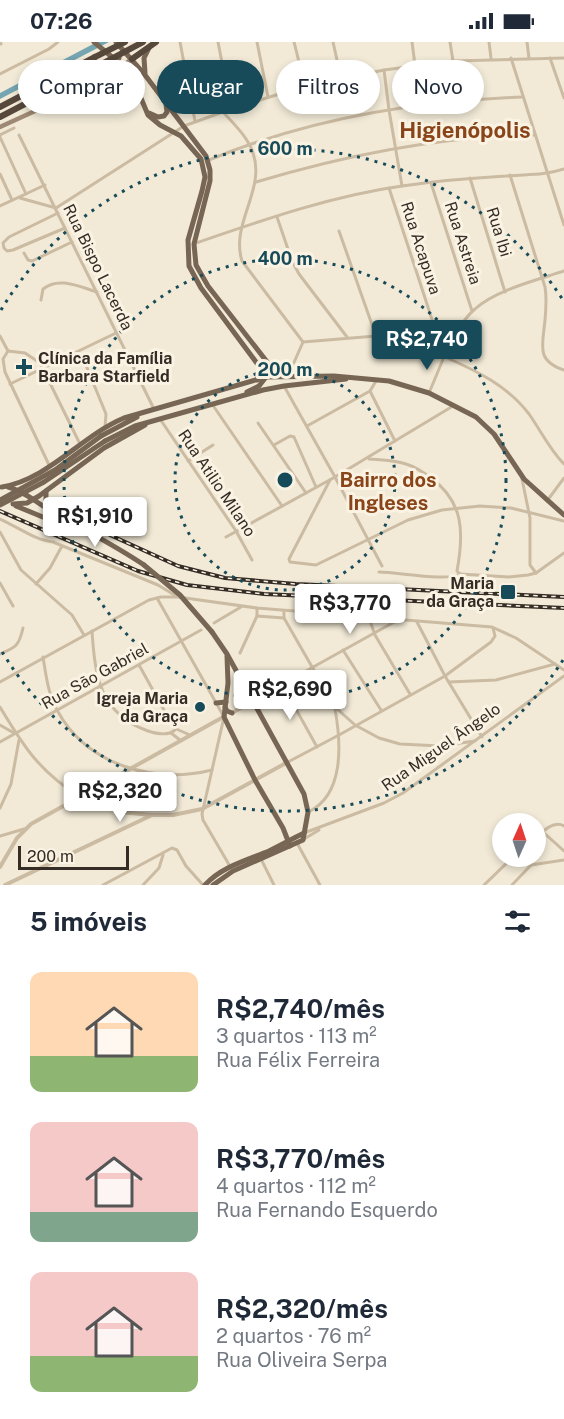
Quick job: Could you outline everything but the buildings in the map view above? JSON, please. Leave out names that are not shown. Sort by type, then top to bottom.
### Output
[{"type":"highway","points":[[132,59],[150,43]]},
{"type":"highway","points":[[0,117],[98,66],[150,43]]},
{"type":"highway","points":[[0,107],[95,57],[124,46]]},
{"type":"main road","points":[[94,42],[118,60],[124,46]]},
{"type":"main road","points":[[116,42],[124,46],[132,59]]},
{"type":"main road","points":[[144,60],[150,43]]},
{"type":"main road","points":[[145,75],[157,90]]},
{"type":"main road","points":[[146,112],[158,117],[166,114]]},
{"type":"main road","points":[[146,112],[160,125],[176,132],[201,159],[204,171],[202,191],[188,240],[189,266],[201,288],[259,366],[260,372],[256,380]]},
{"type":"main road","points":[[0,127],[28,114]]},
{"type":"main road","points":[[175,114],[207,160],[211,175],[194,244],[196,265],[208,286],[278,376]]},
{"type":"main road","points":[[0,505],[44,482],[103,438],[254,389],[266,377],[267,368],[264,359]]},
{"type":"main road","points":[[1,486],[15,484],[50,467],[105,427],[124,418],[266,377],[334,376],[401,384],[429,393],[476,417],[488,429],[521,475],[564,515]]},
{"type":"main road","points":[[224,400],[284,386],[355,378]]},
{"type":"main road","points":[[189,399],[193,402],[192,410]]},
{"type":"main road","points":[[5,501],[144,413]]},
{"type":"main road","points":[[5,501],[27,503],[104,448],[152,422]]},
{"type":"main road","points":[[29,478],[28,486],[31,490],[35,493],[46,491]]},
{"type":"main road","points":[[22,491],[29,478]]},
{"type":"main road","points":[[1,486],[17,494],[15,499],[5,501]]},
{"type":"main road","points":[[1,486],[22,491],[46,508],[132,557],[164,581],[212,632],[304,794],[308,812],[301,839]]},
{"type":"main road","points":[[22,491],[27,503],[39,516]]},
{"type":"main road","points":[[46,491],[46,508]]},
{"type":"main road","points":[[5,501],[39,516],[91,533]]},
{"type":"main road","points":[[226,654],[226,705],[227,711],[232,713]]},
{"type":"main road","points":[[216,703],[226,705]]},
{"type":"main road","points":[[226,705],[224,717],[290,844]]},
{"type":"main road","name":"Rua Miguel Ângelo","points":[[213,885],[232,869],[301,839]]},
{"type":"main road","name":"Rua Miguel Ângelo","points":[[204,885],[215,875],[261,859],[301,839]]},
{"type":"street","points":[[0,74],[58,42]]},
{"type":"street","points":[[180,42],[195,122]]},
{"type":"street","points":[[218,42],[221,60]]},
{"type":"street","points":[[257,42],[268,97]]},
{"type":"street","points":[[294,42],[298,60]]},
{"type":"street","points":[[333,42],[337,60]]},
{"type":"street","points":[[412,42],[415,60]]},
{"type":"street","points":[[450,42],[453,60]]},
{"type":"street","points":[[489,42],[492,58]]},
{"type":"street","points":[[527,42],[529,58]]},
{"type":"street","points":[[511,58],[564,225]]},
{"type":"street","points":[[550,58],[564,98]]},
{"type":"street","points":[[466,60],[564,58]]},
{"type":"street","points":[[380,71],[392,69]]},
{"type":"street","points":[[384,70],[388,110],[402,186]]},
{"type":"street","points":[[264,98],[276,95]]},
{"type":"street","points":[[207,160],[249,144],[319,124],[388,110],[477,99],[523,97]]},
{"type":"street","points":[[18,197],[56,208],[184,126],[217,114]]},
{"type":"street","points":[[225,114],[249,144],[256,166],[256,182],[241,228],[239,251],[246,269],[303,342]]},
{"type":"street","points":[[14,128],[0,136],[26,194]]},
{"type":"street","name":"Rua Bispo Lacerda","points":[[19,135],[154,409]]},
{"type":"street","points":[[256,182],[304,167],[395,148],[473,137],[535,135]]},
{"type":"street","points":[[194,244],[330,201],[389,188],[470,178],[548,175],[564,169]]},
{"type":"street","points":[[0,174],[12,200]]},
{"type":"street","points":[[510,175],[543,278],[546,302],[542,349],[551,365],[564,370]]},
{"type":"street","name":"Rua Ibi","points":[[470,178],[505,292]]},
{"type":"street","name":"Rua Astreia","points":[[431,183],[472,311]]},
{"type":"street","points":[[0,206],[45,185]]},
{"type":"street","name":"Rua Acapuva","points":[[389,188],[445,351]]},
{"type":"street","points":[[58,213],[9,237],[3,243],[4,248],[7,251],[13,250],[65,228]]},
{"type":"street","points":[[277,217],[298,274],[348,337]]},
{"type":"street","points":[[339,231],[376,336]]},
{"type":"street","points":[[24,253],[28,260],[32,261],[72,242]]},
{"type":"street","points":[[429,393],[445,351],[472,311],[487,300],[505,292],[564,271]]},
{"type":"street","points":[[41,300],[44,289],[54,283],[68,283],[97,292]]},
{"type":"street","points":[[10,384],[117,333]]},
{"type":"street","points":[[0,336],[8,351]]},
{"type":"street","points":[[303,342],[376,336],[407,343],[489,378],[512,394],[564,464]]},
{"type":"street","points":[[287,376],[303,342]]},
{"type":"street","points":[[8,351],[31,356],[44,369],[80,444]]},
{"type":"street","points":[[8,351],[3,359],[10,384],[50,467]]},
{"type":"street","points":[[444,357],[440,352],[445,351]]},
{"type":"street","points":[[83,358],[106,414],[105,427]]},
{"type":"street","points":[[370,382],[370,391],[396,441]]},
{"type":"street","points":[[284,386],[382,566]]},
{"type":"street","points":[[307,426],[370,391]]},
{"type":"street","points":[[212,404],[282,506]]},
{"type":"street","points":[[225,537],[330,480],[455,405]]},
{"type":"street","name":"Rua Atilio Milano","points":[[160,419],[236,531],[252,560]]},
{"type":"street","points":[[258,423],[306,493]]},
{"type":"street","points":[[274,445],[290,436],[294,437],[316,487]]},
{"type":"street","points":[[188,461],[213,445]]},
{"type":"street","points":[[367,458],[399,462],[419,469],[442,486],[456,508],[461,526],[459,573],[455,577],[379,572]]},
{"type":"street","points":[[521,475],[531,528],[531,565],[536,573]]},
{"type":"street","points":[[547,501],[564,478]]},
{"type":"street","points":[[330,480],[290,562],[316,565],[367,538],[408,520],[431,512],[456,508],[480,506],[511,508],[564,521]]},
{"type":"street","points":[[0,519],[26,531],[38,540],[62,546],[158,585],[178,597]]},
{"type":"street","points":[[0,532],[21,570],[72,615],[84,635]]},
{"type":"street","points":[[36,584],[50,568],[62,546]]},
{"type":"street","points":[[459,573],[509,577],[536,573],[564,553]]},
{"type":"street","points":[[0,583],[13,606]]},
{"type":"street","points":[[0,682],[84,635],[157,598],[178,597],[284,611],[492,627],[516,638],[564,670]]},
{"type":"street","points":[[157,598],[224,717],[202,808],[203,820],[232,869]]},
{"type":"street","points":[[214,623],[241,606]]},
{"type":"street","points":[[240,653],[257,616],[257,608]]},
{"type":"street","points":[[284,611],[284,618],[335,707],[355,725],[378,738],[400,744],[440,746],[476,741]]},
{"type":"street","points":[[257,616],[284,618]]},
{"type":"street","points":[[369,618],[375,635],[410,694]]},
{"type":"street","points":[[0,836],[25,829],[180,740],[343,650],[375,635],[398,620]]},
{"type":"street","points":[[417,622],[445,676],[482,737]]},
{"type":"street","points":[[0,707],[19,739],[42,769],[80,797],[126,813],[151,816],[173,815],[202,808],[445,676],[491,642],[495,633],[492,627]]},
{"type":"street","points":[[0,654],[17,646],[23,628]]},
{"type":"street","name":"Rua São Gabriel","points":[[0,742],[201,630]]},
{"type":"street","points":[[92,631],[99,686],[111,706],[127,722],[151,732],[171,733],[180,740]]},
{"type":"street","points":[[343,650],[381,710]]},
{"type":"street","points":[[43,657],[49,688],[57,710],[68,727],[100,756],[130,769],[178,775],[212,770]]},
{"type":"street","points":[[449,682],[496,680],[555,664]]},
{"type":"street","points":[[139,665],[175,730],[190,735]]},
{"type":"street","name":"Rua Miguel Ângelo","points":[[301,839],[325,826],[384,803],[403,793],[564,675]]},
{"type":"street","points":[[282,684],[317,747]]},
{"type":"street","points":[[308,812],[320,806],[332,786],[339,755],[335,707]]},
{"type":"street","points":[[0,725],[16,734]]},
{"type":"street","points":[[171,733],[175,730]]},
{"type":"street","points":[[0,808],[11,784],[19,739]]},
{"type":"street","points":[[94,789],[95,804]]},
{"type":"street","points":[[4,885],[151,816]]},
{"type":"street","points":[[546,830],[557,823],[564,826]]},
{"type":"street","name":"Rua Miguel Ângelo","points":[[301,839],[325,826]]},
{"type":"street","points":[[0,867],[25,829]]},
{"type":"street","points":[[8,833],[16,840]]},
{"type":"street","points":[[546,835],[564,851]]},
{"type":"street","points":[[301,839],[320,885]]},
{"type":"street","points":[[103,885],[172,848],[177,850],[186,866],[204,885]]},
{"type":"street","points":[[143,885],[159,868],[163,853]]},
{"type":"street","points":[[261,859],[274,885]]},
{"type":"street","points":[[546,863],[564,860]]},
{"type":"street","points":[[484,885],[503,867]]},
{"type":"street","points":[[512,885],[529,867]]},
{"type":"water","points":[[97,42],[109,42],[75,60],[63,60]]},
{"type":"water","points":[[18,84],[18,90],[0,99],[0,93]]},
{"type":"railway","points":[[0,511],[138,571],[187,585],[264,594],[564,608]]},
{"type":"railway","points":[[110,535],[178,566],[225,578],[296,584],[564,597]]},
{"type":"place","name":"Clínica da Família Barbara Starfield","points":[[24,367]]},
{"type":"place","name":"Maria da Graça","points":[[508,592]]},
{"type":"place","name":"Igreja Maria da Graça","points":[[200,707]]},
{"type":"district","name":"Higienópolis","points":[[465,130]]},
{"type":"district","name":"Bairro dos Ingleses","points":[[388,492]]}]
